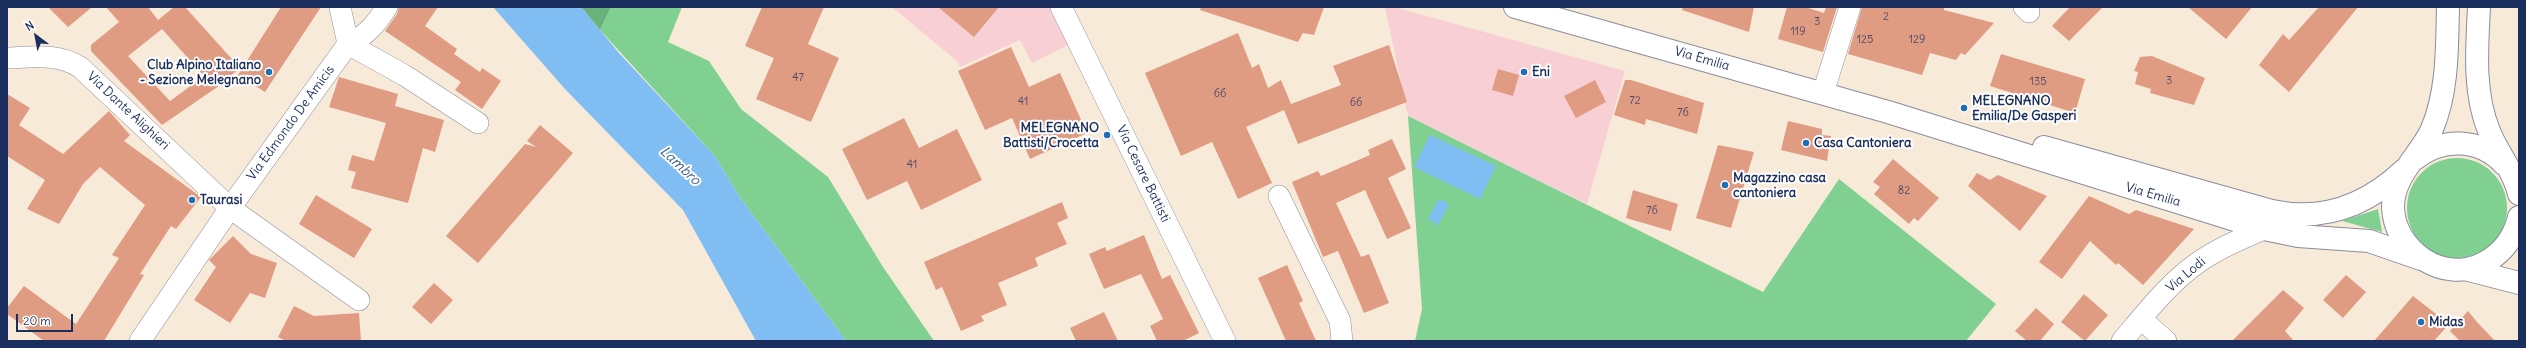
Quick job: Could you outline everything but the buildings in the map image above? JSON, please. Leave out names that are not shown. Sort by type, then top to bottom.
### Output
[{"type":"street","points":[[340,7],[348,44],[410,78],[478,123]]},
{"type":"street","points":[[348,44],[361,38],[373,28],[387,7]]},
{"type":"street","name":"Via Cesare Battisti","points":[[1061,7],[1226,341]]},
{"type":"street","name":"Via Emilia","points":[[1514,7],[1888,112],[2264,229],[2298,236],[2369,241],[2421,259],[2440,268],[2465,269]]},
{"type":"street","points":[[1823,93],[1850,7]]},
{"type":"street","points":[[2421,259],[2405,242],[2395,221],[2395,191],[2407,167],[2431,130],[2440,104],[2446,63],[2448,7]]},
{"type":"street","points":[[2479,7],[2479,80],[2481,107],[2489,132],[2510,171],[2519,194]]},
{"type":"street","name":"Via Edmondo De Amicis","points":[[140,341],[230,208],[348,44]]},
{"type":"street","name":"Via Dante Alighieri","points":[[7,58],[54,57],[66,59],[80,67],[230,208],[359,300]]},
{"type":"street","name":"Via Emilia","points":[[1888,112],[2072,154],[2286,213],[2318,214],[2343,209],[2375,194],[2407,167]]},
{"type":"street","points":[[2407,167],[2430,149],[2442,144],[2462,143],[2480,147],[2497,157],[2510,171]]},
{"type":"street","points":[[1279,196],[1340,321],[1342,341]]},
{"type":"street","points":[[2465,269],[2482,264],[2496,256],[2508,244],[2516,230],[2519,217]]},
{"type":"street","name":"Via Lodi","points":[[2122,341],[2164,292],[2196,264],[2225,246],[2264,229]]},
{"type":"street","points":[[2465,269],[2519,283]]},
{"type":"street","points":[[2141,319],[2166,341]]},
{"type":"shaded area","points":[[892,7],[1050,7],[1074,42],[1032,63],[1020,40],[960,67],[957,61]]},
{"type":"shaded area","points":[[1385,7],[1394,7],[1625,71],[1587,204],[1408,116]]},
{"type":"green space","points":[[581,7],[611,7],[600,30]]},
{"type":"green space","points":[[611,7],[682,7],[668,42],[709,61],[741,109],[828,177],[883,267],[934,341],[846,341],[739,196],[714,155],[600,30]]},
{"type":"green space","points":[[1408,116],[1763,292],[1839,179],[1996,304],[1966,341],[1415,341],[1422,309]]},
{"type":"green space","points":[[2457,158],[2476,162],[2493,172],[2503,189],[2507,208],[2503,227],[2493,244],[2476,254],[2457,258],[2438,254],[2421,244],[2411,227],[2407,208],[2411,189],[2421,172],[2438,162]]},
{"type":"green space","points":[[2378,209],[2382,232],[2342,221]]},
{"type":"water","name":"Lambro","points":[[493,7],[581,7],[619,53],[714,155],[739,196],[846,341],[756,341],[683,210],[565,89]]},
{"type":"water","points":[[1430,135],[1496,166],[1480,199],[1414,167]]},
{"type":"water","points":[[1439,199],[1449,204],[1438,225],[1428,219]]},
{"type":"place","name":"Club Alpino Italiano - Sezione Melegnano","points":[[269,72]]},
{"type":"place","name":"Eni","points":[[1524,72]]},
{"type":"place","name":"MELEGNANO Emilia/De Gasperi","points":[[1964,108]]},
{"type":"place","name":"MELEGNANO Battisti/Crocetta","points":[[1107,135]]},
{"type":"place","name":"Casa Cantoniera","points":[[1806,143]]},
{"type":"place","name":"Magazzino casa cantoniera","points":[[1725,185]]},
{"type":"place","name":"Taurasi","points":[[192,200]]},
{"type":"place","name":"Midas","points":[[2421,322]]}]
